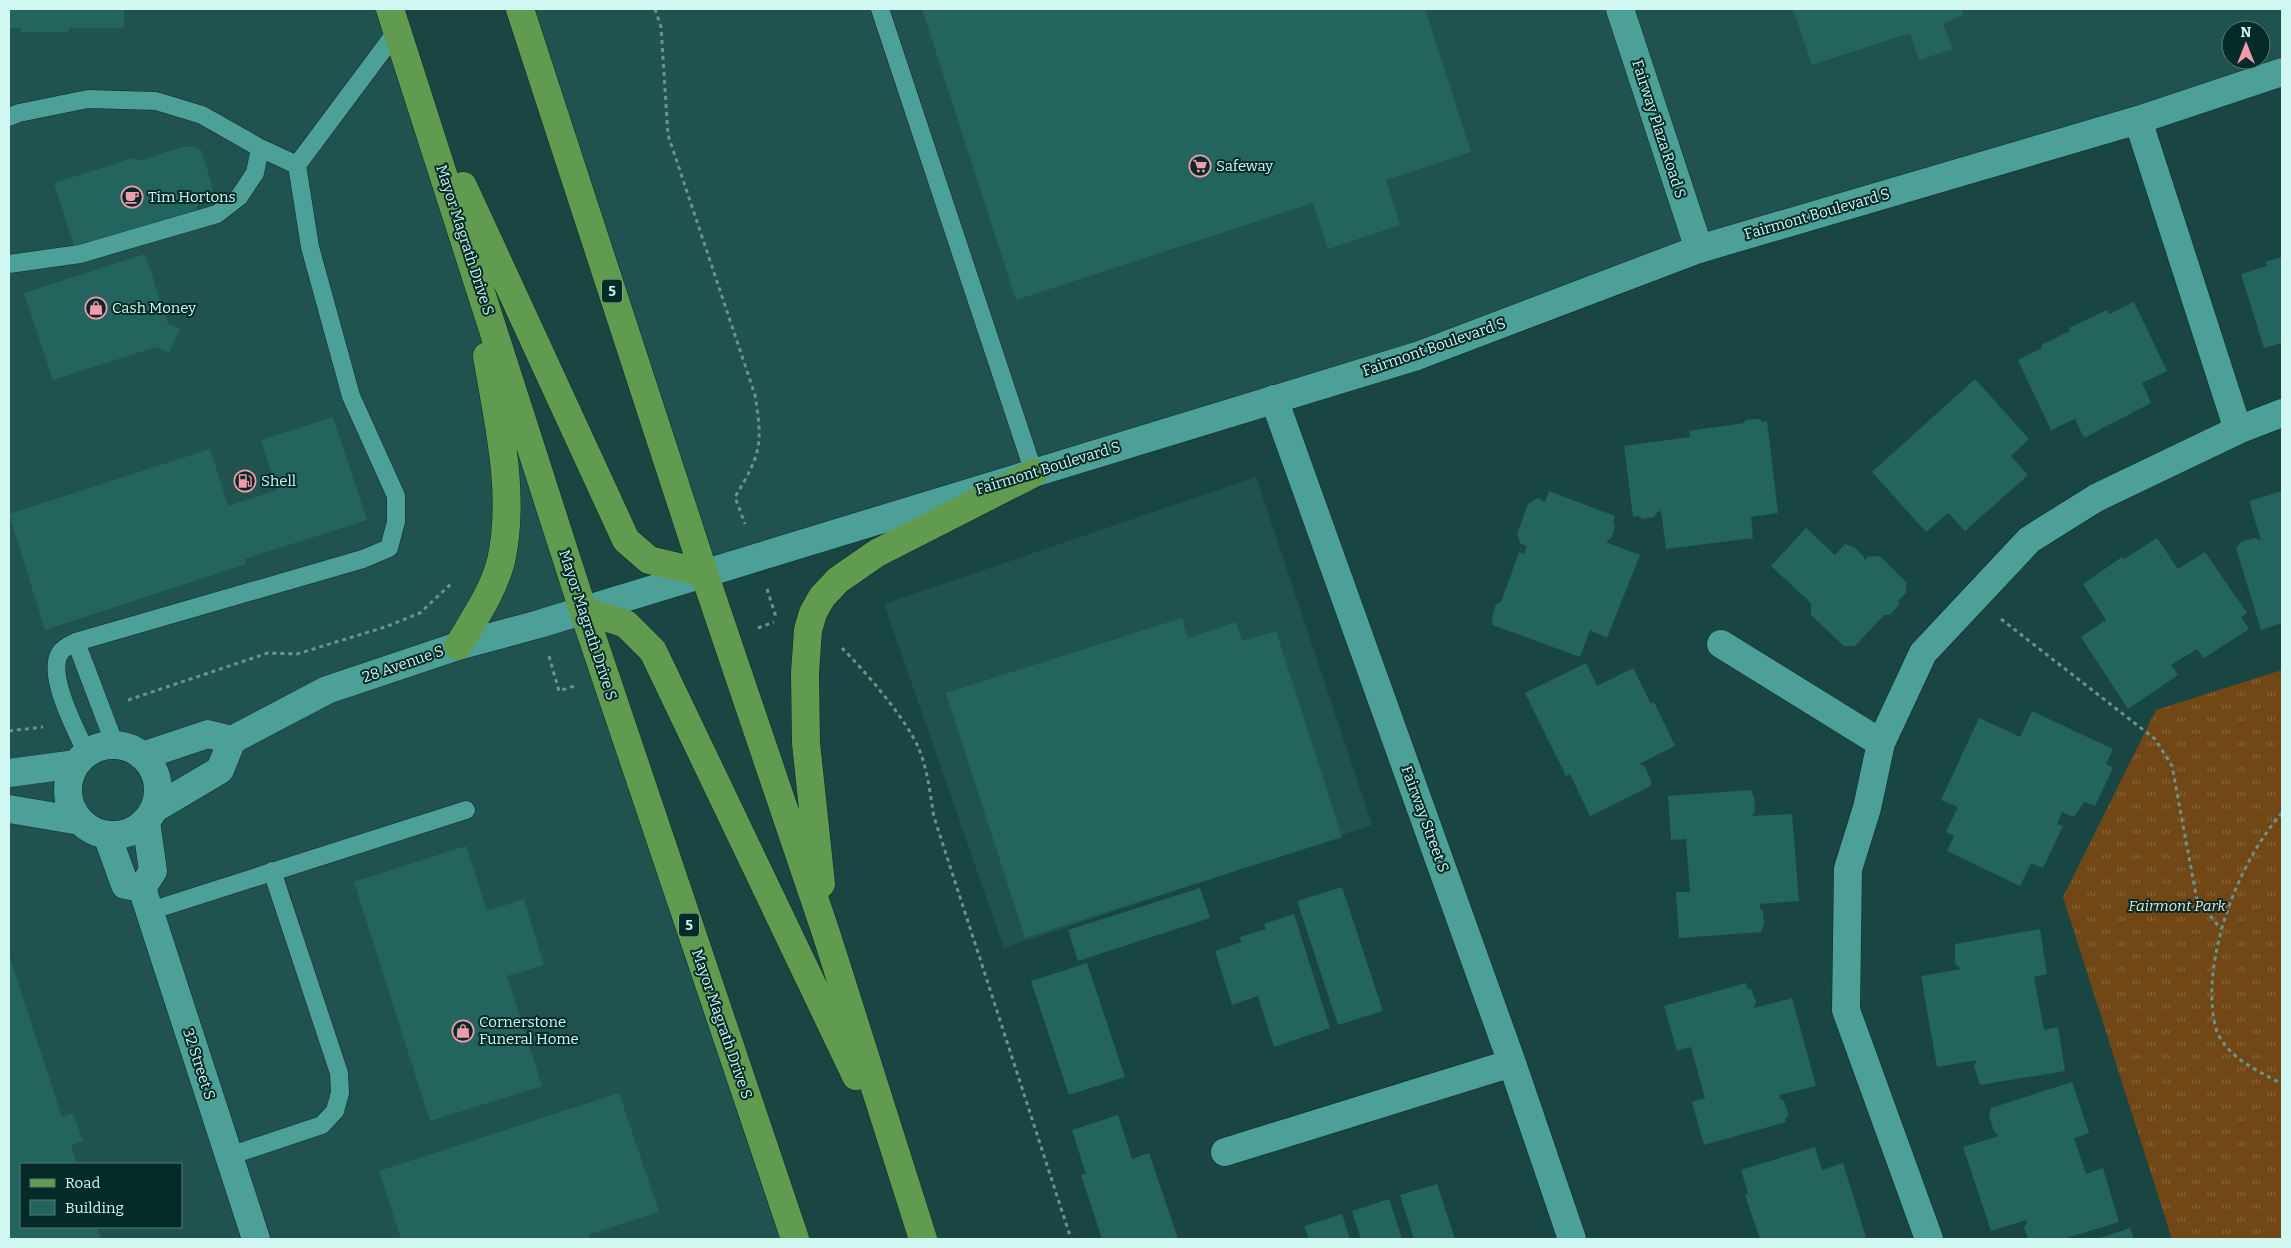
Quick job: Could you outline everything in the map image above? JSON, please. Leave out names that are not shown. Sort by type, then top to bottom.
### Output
[{"type":"main road","name":"5","points":[[520,14],[704,572],[826,932],[923,1239]]},
{"type":"main road","name":"Mayor Magrath Drive S","points":[[394,20],[470,253],[582,610],[795,1239]]},
{"type":"main road","points":[[408,66],[626,540],[649,560],[704,572]]},
{"type":"main road","points":[[458,646],[487,598],[501,561],[508,507],[499,425],[470,253]]},
{"type":"main road","points":[[826,932],[806,743],[805,673],[808,630],[813,613],[822,597],[838,580],[877,553],[1034,473]]},
{"type":"main road","points":[[582,610],[626,624],[653,651],[902,1172]]},
{"type":"street","name":"Fairway Plaza Road S","points":[[1620,9],[1699,249]]},
{"type":"street","name":"Fairmont Boulevard S","points":[[582,610],[1417,356],[1699,249],[2138,120],[2282,72]]},
{"type":"street","points":[[2138,120],[2238,430]]},
{"type":"street","name":"Fairway Street S","points":[[1274,399],[1512,1063],[1572,1239]]},
{"type":"street","points":[[1929,1239],[1846,1010],[1848,869],[1867,808],[1881,743],[1923,653],[2029,540],[2096,498],[2238,430],[2282,413]]},
{"type":"street","name":"28 Avenue S","points":[[232,740],[327,690],[458,646],[582,610]]},
{"type":"street","points":[[1721,644],[1881,743]]},
{"type":"street","points":[[81,759],[69,778],[68,793],[71,808],[80,821],[92,830],[107,835],[121,835],[134,829],[150,815],[220,770],[232,740],[208,734],[142,756]]},
{"type":"street","points":[[9,773],[81,759],[100,747],[115,745],[130,749],[142,756],[151,768],[156,781],[157,795],[150,815],[153,871],[146,899],[124,885],[107,835]]},
{"type":"street","points":[[9,810],[80,821]]},
{"type":"street","name":"32 Street S","points":[[146,899],[256,1239]]},
{"type":"street","points":[[1225,1152],[1512,1063]]},
{"type":"lane","points":[[880,9],[1034,473]]},
{"type":"lane","points":[[81,759],[56,672],[59,654],[65,647],[76,642],[363,559],[389,548],[396,522],[396,496],[351,396],[310,247],[297,164],[394,20]]},
{"type":"lane","points":[[9,117],[88,99],[156,101],[202,115],[260,148],[297,164]]},
{"type":"lane","points":[[9,264],[80,254],[217,214],[239,197],[255,173],[260,148]]},
{"type":"lane","points":[[76,642],[115,745]]},
{"type":"lane","points":[[146,899],[272,871],[466,810]]},
{"type":"lane","points":[[229,1156],[322,1125],[335,1111],[340,1093],[340,1073],[272,871]]},
{"type":"path","points":[[655,9],[660,26],[668,135],[755,395],[761,432],[758,448],[754,465],[735,497]]},
{"type":"path","points":[[124,704],[130,699],[268,653],[297,654],[385,627],[420,613],[457,578]]},
{"type":"path","points":[[1975,598],[2155,739],[2172,766],[2198,900],[2221,929]]},
{"type":"path","points":[[756,629],[777,621]]},
{"type":"path","points":[[837,643],[910,730],[919,749],[926,769],[934,817],[1071,1239]]},
{"type":"path","points":[[9,731],[50,726]]},
{"type":"path","points":[[2282,813],[2258,844],[2221,929],[2212,976],[2213,1015],[2218,1035],[2228,1049],[2252,1069],[2282,1084]]},
{"type":"shaded area","points":[[9,9],[390,9],[792,1239],[9,1239]]},
{"type":"shaded area","points":[[520,9],[2282,9],[2282,73],[1274,399],[704,573]]},
{"type":"shaded area","points":[[1256,477],[1372,825],[1004,948],[884,604]]},
{"type":"green space","name":"Fairmont Park","points":[[2282,670],[2282,1239],[2172,1239],[2063,897],[2156,710]]},
{"type":"building","points":[[9,9],[124,9],[124,28],[69,28],[69,32],[21,32],[21,28],[9,28]]},
{"type":"building","name":"Safeway","points":[[922,9],[1425,9],[1471,152],[1386,180],[1400,225],[1328,249],[1313,203],[1016,300]]},
{"type":"building","points":[[1793,9],[1961,9],[1963,15],[1943,24],[1953,49],[1919,60],[1910,33],[1812,65]]},
{"type":"building","name":"Tim Hortons","points":[[182,147],[194,147],[201,150],[213,188],[211,195],[202,198],[195,211],[75,249],[54,183],[133,158],[139,161]]},
{"type":"building","name":"Cash Money","points":[[145,254],[168,324],[180,329],[169,353],[156,347],[53,380],[24,293]]},
{"type":"building","points":[[2282,257],[2282,343],[2264,348],[2241,274],[2267,266],[2265,262]]},
{"type":"building","points":[[2134,302],[2167,371],[2142,383],[2151,403],[2084,438],[2075,419],[2051,430],[2018,360],[2042,348],[2041,345],[2070,331],[2069,328],[2107,310],[2109,314]]},
{"type":"building","points":[[1975,379],[2029,439],[2011,456],[2028,475],[1965,531],[1948,513],[1926,532],[1872,472]]},
{"type":"building","points":[[333,417],[367,520],[245,559],[246,564],[45,630],[9,514],[210,449],[228,506],[277,490],[261,440]]},
{"type":"building","points":[[1760,419],[1762,422],[1767,421],[1778,513],[1751,517],[1753,538],[1666,549],[1661,511],[1657,512],[1654,517],[1642,519],[1638,516],[1633,517],[1624,446],[1690,437],[1689,431]]},
{"type":"building","points":[[1549,491],[1615,516],[1612,537],[1606,542],[1640,555],[1607,638],[1590,630],[1580,657],[1493,625],[1492,617],[1496,604],[1501,602],[1519,552],[1524,554],[1527,546],[1521,544],[1517,534],[1528,504],[1538,498],[1545,502]]},
{"type":"building","points":[[2282,491],[2282,623],[2261,630],[2236,548],[2241,542],[2254,538],[2261,540],[2249,501]]},
{"type":"building","points":[[1806,528],[1835,555],[1845,544],[1855,548],[1864,557],[1865,561],[1867,557],[1880,556],[1906,582],[1906,593],[1898,601],[1899,605],[1890,615],[1884,615],[1855,646],[1844,646],[1811,615],[1811,603],[1771,566]]},
{"type":"building","points":[[2157,538],[2178,569],[2205,552],[2247,613],[2241,617],[2249,629],[2204,658],[2197,649],[2171,665],[2178,675],[2128,709],[2081,637],[2106,620],[2083,584],[2122,557],[2124,559]]},
{"type":"building","points":[[1182,618],[1188,638],[1236,622],[1242,641],[1276,631],[1342,837],[1025,938],[946,693]]},
{"type":"building","points":[[1586,663],[1597,686],[1633,668],[1651,704],[1654,702],[1675,746],[1639,764],[1644,765],[1651,780],[1651,786],[1590,816],[1570,774],[1566,776],[1525,693]]},
{"type":"building","points":[[2032,711],[2113,749],[2106,764],[2113,768],[2095,806],[2084,802],[2074,817],[2062,812],[2057,824],[2063,826],[2043,868],[2031,863],[2020,886],[1947,851],[1954,836],[1946,832],[1958,807],[1941,800],[1979,718],[2020,737]]},
{"type":"building","points":[[1751,790],[1754,797],[1755,810],[1752,816],[1792,814],[1799,901],[1760,904],[1760,909],[1763,911],[1764,924],[1761,932],[1679,938],[1676,892],[1690,892],[1686,839],[1671,840],[1668,796]]},
{"type":"building","name":"Cornerstone Funeral Home","points":[[466,846],[487,911],[524,899],[544,965],[507,976],[542,1086],[430,1121],[354,882]]},
{"type":"building","points":[[1342,887],[1383,1011],[1338,1025],[1297,901]]},
{"type":"building","points":[[1200,888],[1210,918],[1078,961],[1068,930]]},
{"type":"building","points":[[1294,914],[1330,1028],[1274,1047],[1258,996],[1232,1005],[1215,951],[1241,942],[1240,937],[1266,929],[1264,924]]},
{"type":"building","points":[[2040,929],[2047,974],[2034,977],[2044,1030],[2058,1027],[2065,1071],[1980,1085],[1974,1066],[1977,1060],[1937,1067],[1921,976],[1961,969],[1955,964],[1955,944]]},
{"type":"building","points":[[9,955],[62,1117],[73,1113],[83,1141],[71,1145],[77,1163],[20,1163],[20,1228],[97,1228],[101,1239],[9,1239]]},
{"type":"building","points":[[1087,963],[1125,1077],[1069,1095],[1031,981]]},
{"type":"building","points":[[1746,983],[1747,988],[1751,989],[1756,1002],[1754,1008],[1792,998],[1816,1086],[1779,1095],[1780,1099],[1784,1101],[1789,1115],[1785,1119],[1786,1122],[1704,1145],[1692,1102],[1705,1098],[1691,1047],[1677,1051],[1664,1006]]},
{"type":"building","points":[[2072,1082],[2089,1133],[2074,1138],[2086,1174],[2103,1168],[2119,1222],[2063,1239],[2028,1239],[2024,1228],[2027,1223],[2026,1220],[1991,1231],[1963,1147],[1999,1136],[1994,1131],[1989,1116],[1991,1108]]},
{"type":"building","points":[[619,1093],[659,1212],[590,1234],[590,1239],[401,1239],[379,1171]]},
{"type":"building","points":[[1118,1115],[1132,1159],[1149,1153],[1178,1239],[1102,1239],[1081,1175],[1086,1174],[1072,1130]]},
{"type":"building","points":[[1815,1147],[1822,1170],[1843,1163],[1866,1237],[1858,1239],[1760,1239],[1745,1195],[1748,1193],[1741,1170]]},
{"type":"building","points":[[1437,1184],[1455,1239],[1414,1239],[1400,1195]]},
{"type":"building","points":[[1389,1199],[1402,1239],[1361,1239],[1352,1211]]},
{"type":"building","points":[[1342,1214],[1350,1239],[1309,1239],[1304,1226]]},
{"type":"building","points":[[2130,1228],[2134,1239],[2097,1239]]},
{"type":"place","name":"Safeway","points":[[1200,166]]},
{"type":"place","name":"Tim Hortons","points":[[132,197]]},
{"type":"place","name":"Cash Money","points":[[96,308]]},
{"type":"place","name":"Shell","points":[[245,481]]},
{"type":"place","name":"Cornerstone Funeral Home","points":[[463,1031]]}]
